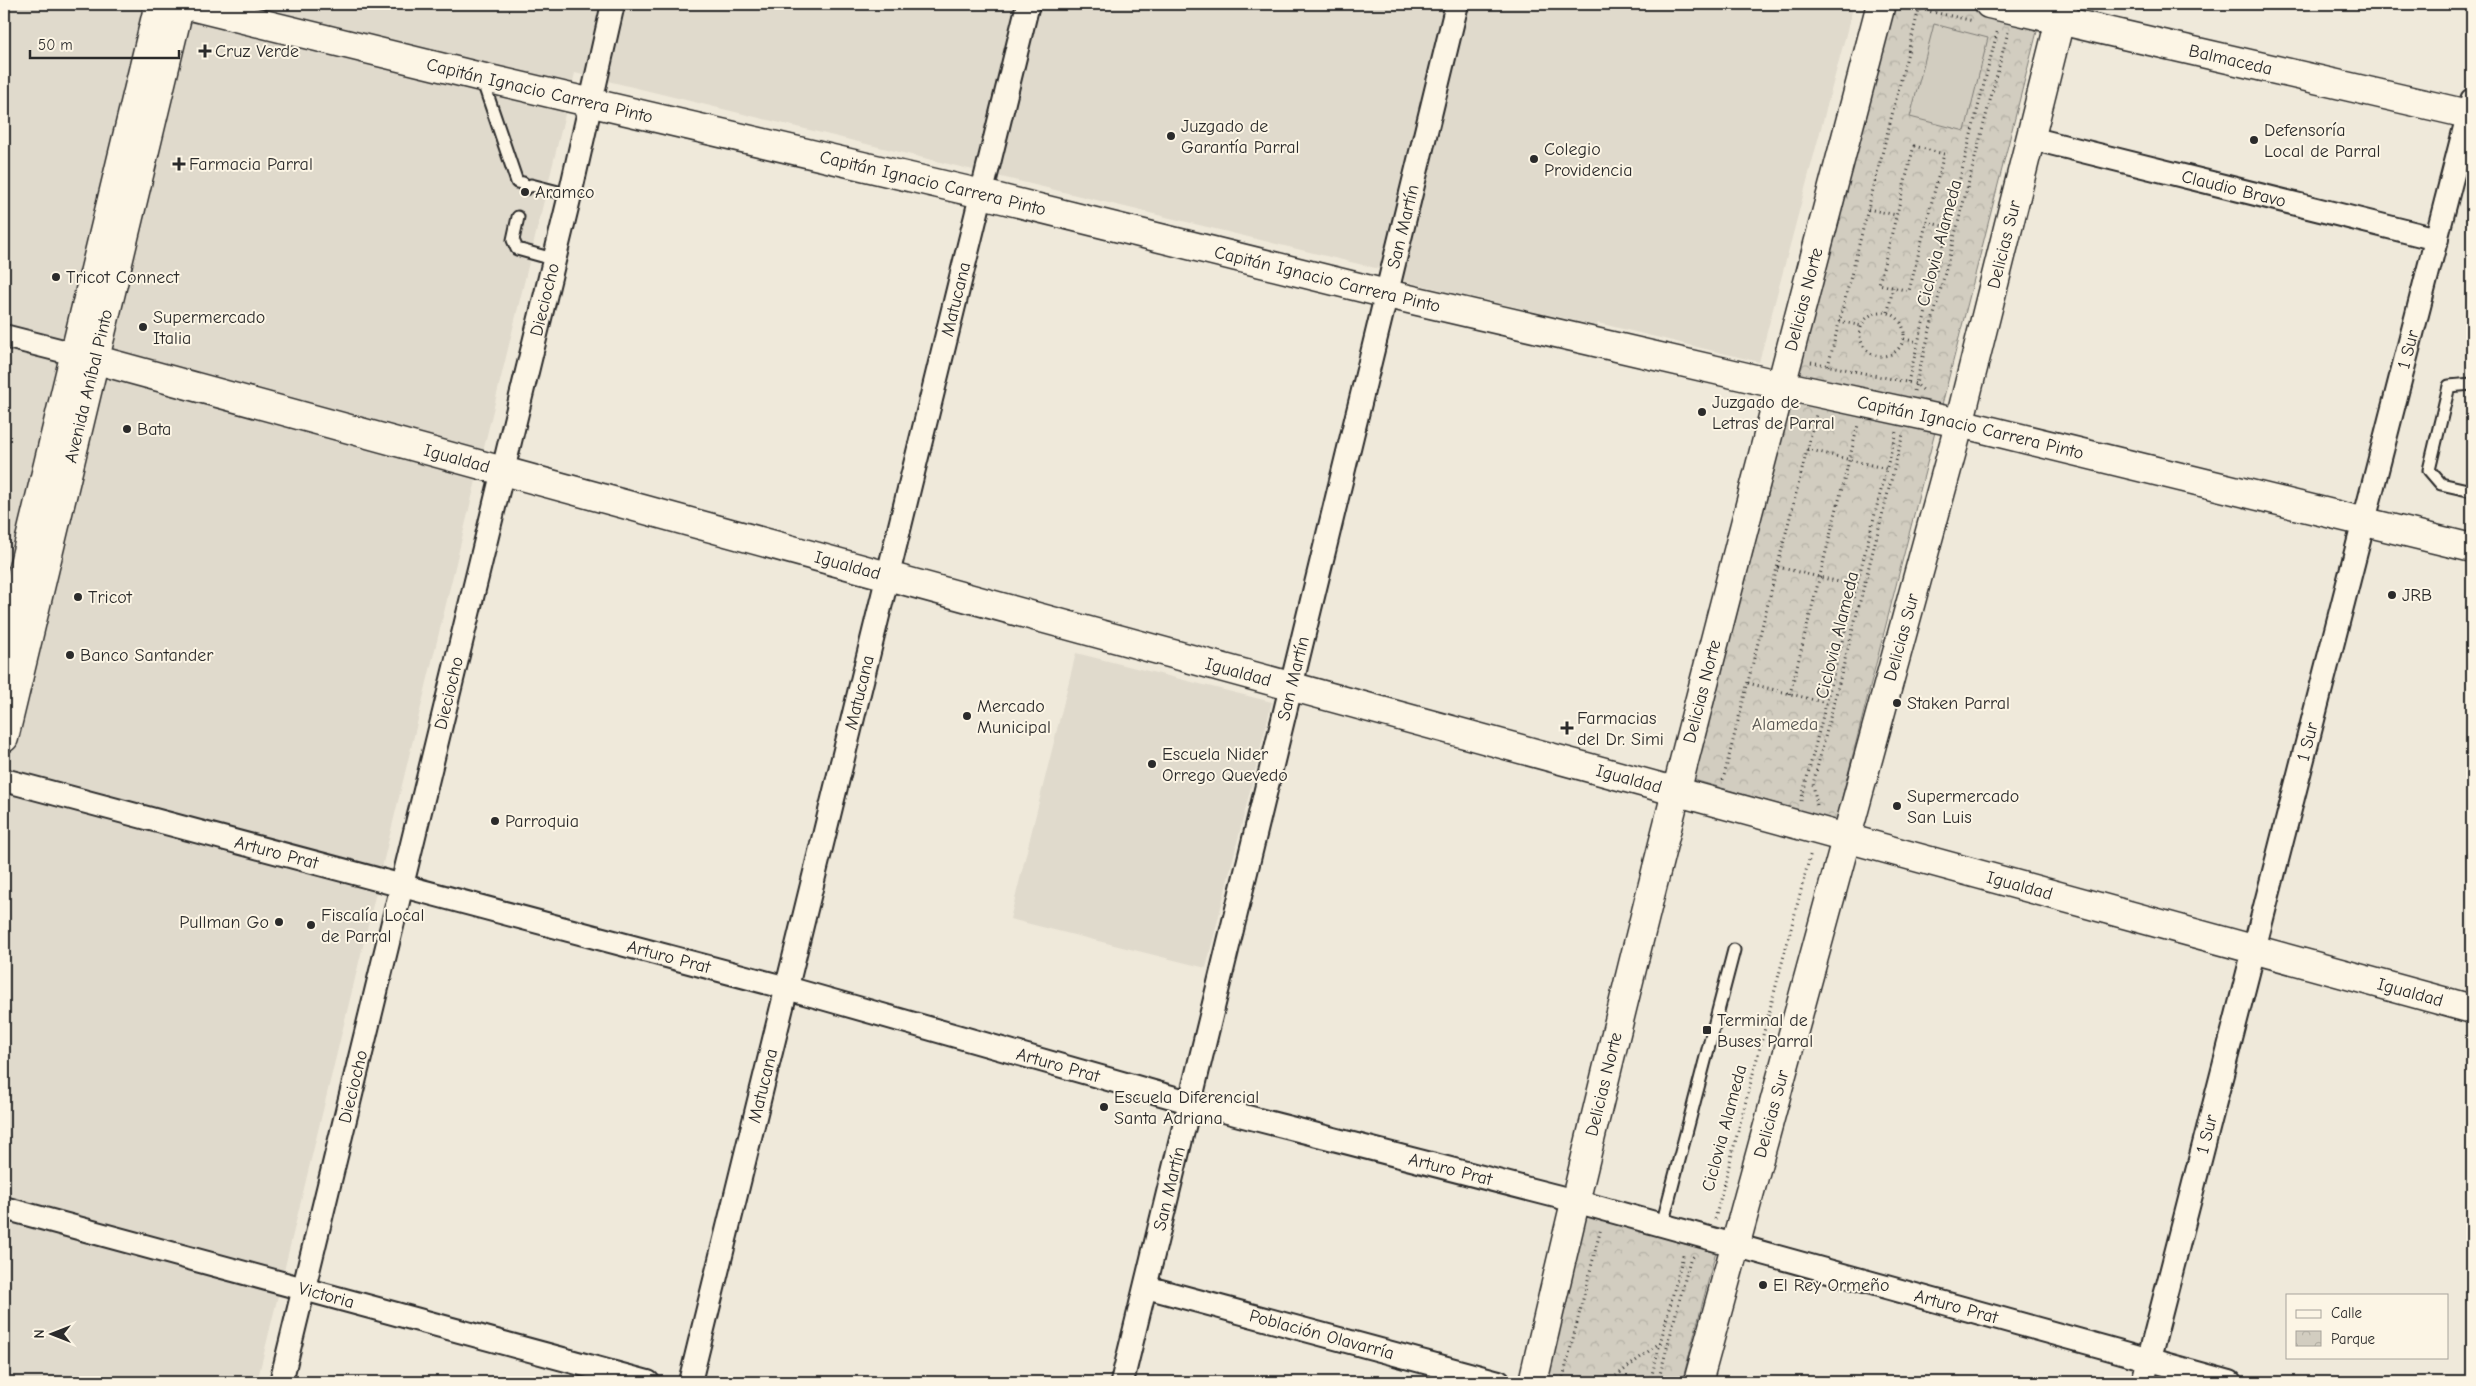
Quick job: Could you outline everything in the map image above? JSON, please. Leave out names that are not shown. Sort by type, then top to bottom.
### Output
[{"type":"street","name":"Avenida Aníbal Pinto","points":[[4,738],[10,683],[32,575],[146,101],[159,4]]},
{"type":"street","name":"Avenida Aníbal Pinto","points":[[146,101],[181,4]]},
{"type":"street","name":"Capitán Ignacio Carrera Pinto","points":[[181,4],[481,77],[982,194],[1387,294],[1781,385],[1959,422],[2472,548]]},
{"type":"street","name":"Dieciocho","points":[[281,1382],[305,1290],[570,195],[614,4]]},
{"type":"street","name":"Matucana","points":[[690,1382],[1028,4]]},
{"type":"street","name":"San Martín","points":[[1122,1382],[1457,4]]},
{"type":"street","name":"Delicias Norte","points":[[1533,1382],[1575,1201],[1676,791],[1881,4]]},
{"type":"street","name":"Balmaceda","points":[[1990,19],[2062,11],[2471,110]]},
{"type":"street","name":"Delicias Sur","points":[[1698,1382],[1713,1245],[1827,827],[1959,422],[2062,11]]},
{"type":"street","name":"1 Sur","points":[[2143,1382],[2471,110]]},
{"type":"street","name":"Claudio Bravo","points":[[2030,138],[2437,239]]},
{"type":"street","name":"Igualdad","points":[[4,336],[85,356],[1676,791],[1827,827],[2472,1009]]},
{"type":"street","name":"Avenida Aníbal Pinto","points":[[4,648],[32,575]]},
{"type":"street","name":"Arturo Prat","points":[[4,780],[787,988],[1189,1102],[1575,1201],[1662,1225],[1713,1245],[2230,1382]]},
{"type":"street","name":"Victoria","points":[[4,1208],[648,1382]]},
{"type":"street","name":"Población Olavarría","points":[[1146,1287],[1499,1382]]},
{"type":"lane","points":[[481,77],[517,182],[523,183],[525,189],[531,185],[570,195]]},
{"type":"lane","points":[[518,217],[513,240],[517,249],[553,259]]},
{"type":"lane","points":[[2472,384],[2450,386],[2429,470],[2441,484],[2472,491]]},
{"type":"lane","points":[[1662,1225],[1734,950]]},
{"type":"path","points":[[1828,366],[1920,4]]},
{"type":"path","points":[[1919,9],[1990,19],[2008,29],[2018,31]]},
{"type":"path","points":[[1908,382],[1947,227],[1990,19]]},
{"type":"path","name":"Ciclovia Alameda","points":[[1658,1382],[1690,1260],[1713,1245],[1827,827],[1813,784],[1911,411],[1916,384],[2008,29]]},
{"type":"path","points":[[1914,146],[1944,154],[1909,291],[1879,284],[1896,216],[1914,146]]},
{"type":"path","points":[[1868,208],[1896,216]]},
{"type":"path","points":[[1926,222],[1947,227]]},
{"type":"path","points":[[1888,312],[1894,287]]},
{"type":"path","points":[[1888,312],[1898,318],[1902,324],[1904,339],[1901,345],[1890,354],[1876,355],[1870,352],[1862,340],[1862,326],[1871,315],[1888,312]]},
{"type":"path","points":[[1839,321],[1862,326]]},
{"type":"path","points":[[1904,339],[1918,342]]},
{"type":"path","points":[[1788,358],[1916,384],[1911,411],[1886,469],[1801,801]]},
{"type":"path","points":[[1724,780],[1817,410]]},
{"type":"path","points":[[1790,694],[1860,419]]},
{"type":"path","points":[[1807,450],[1886,469]]},
{"type":"path","points":[[1778,567],[1856,586]]},
{"type":"path","points":[[1748,683],[1826,702]]},
{"type":"path","points":[[1715,778],[1733,783]]},
{"type":"path","points":[[1791,799],[1801,801],[1827,827]]},
{"type":"path","points":[[1562,1382],[1601,1226]]},
{"type":"path","points":[[1650,1382],[1685,1250],[1713,1245]]},
{"type":"path","points":[[1608,1382],[1661,1342]]},
{"type":"shaded area","points":[[4,4],[1854,4],[1759,362],[1598,323],[1597,326],[1403,281],[1404,275],[575,73],[257,1382],[4,1382]]},
{"type":"shaded area","name":"Escuela Nider Orrego Quevedo","points":[[1076,653],[1272,702],[1206,968],[1010,919]]},
{"type":"green space","name":"Alameda","points":[[1894,4],[2044,4],[1836,821],[1694,780]]},
{"type":"green space","points":[[1934,24],[1988,38],[1965,131],[1910,117]]},
{"type":"green space","points":[[1587,1214],[1716,1251],[1682,1382],[1545,1382]]},
{"type":"place","name":"Cruz Verde","points":[[205,51]]},
{"type":"place","name":"Juzgado de Garantía Parral","points":[[1171,136]]},
{"type":"place","name":"Defensoría Local de Parral","points":[[2254,140]]},
{"type":"place","name":"Colegio Providencia","points":[[1534,159]]},
{"type":"place","name":"Farmacia Parral","points":[[179,164]]},
{"type":"place","name":"Aramco","points":[[525,192]]},
{"type":"place","name":"Tricot Connect","points":[[56,277]]},
{"type":"place","name":"Supermercado Italia","points":[[143,327]]},
{"type":"place","name":"Juzgado de Letras de Parral","points":[[1702,412]]},
{"type":"place","name":"Bata","points":[[127,429]]},
{"type":"place","name":"JRB","points":[[2392,595]]},
{"type":"place","name":"Tricot","points":[[78,597]]},
{"type":"place","name":"Banco Santander","points":[[70,655]]},
{"type":"place","name":"Staken Parral","points":[[1897,703]]},
{"type":"place","name":"Mercado Municipal","points":[[967,716]]},
{"type":"place","name":"Farmacias del Dr. Simi","points":[[1567,728]]},
{"type":"place","name":"Escuela Nider Orrego Quevedo","points":[[1152,764]]},
{"type":"place","name":"Supermercado San Luis","points":[[1897,806]]},
{"type":"place","name":"Parroquia","points":[[495,821]]},
{"type":"place","name":"Pullman Go","points":[[279,922]]},
{"type":"place","name":"Fiscalía Local de Parral","points":[[311,925]]},
{"type":"place","name":"Terminal de Buses Parral","points":[[1707,1030]]},
{"type":"place","name":"Escuela Diferencial Santa Adriana","points":[[1104,1107]]},
{"type":"place","name":"El Rey Ormeño","points":[[1763,1285]]}]
